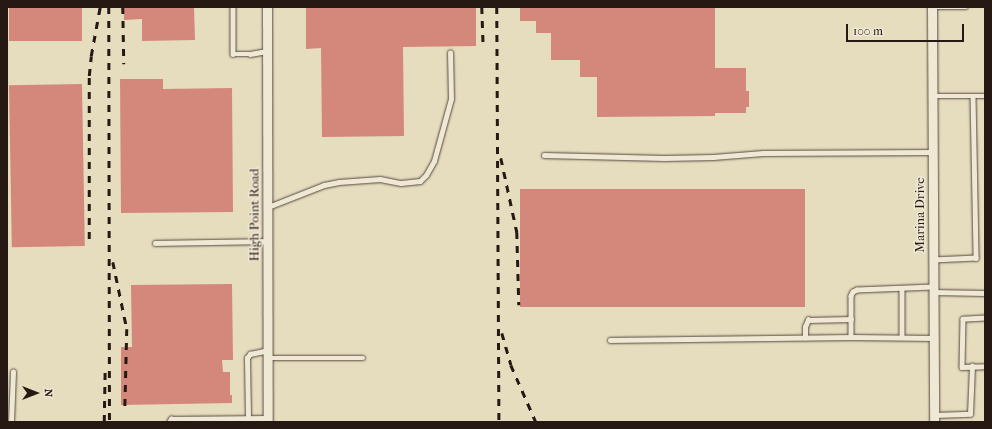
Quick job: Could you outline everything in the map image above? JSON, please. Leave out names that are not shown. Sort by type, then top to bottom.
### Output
[{"type":"street","name":"High Point Road","points":[[267,7],[268,420]]},
{"type":"street","name":"Marina Drive","points":[[932,7],[934,418]]},
{"type":"lane","points":[[233,7],[233,54],[250,54],[267,51]]},
{"type":"lane","points":[[932,7],[966,7]]},
{"type":"lane","points":[[268,207],[317,188],[339,182],[380,179],[401,183],[420,181],[426,175],[434,161],[450,99],[450,53]]},
{"type":"lane","points":[[933,96],[985,96]]},
{"type":"lane","points":[[933,260],[976,258],[973,96]]},
{"type":"lane","points":[[544,155],[671,158],[713,157],[763,153],[933,152]]},
{"type":"lane","points":[[154,243],[268,241]]},
{"type":"lane","points":[[902,288],[902,337]]},
{"type":"lane","points":[[851,337],[851,296],[853,292],[857,290],[902,288],[985,292]]},
{"type":"lane","points":[[985,318],[963,319],[962,367],[985,366]]},
{"type":"lane","points":[[805,338],[805,327],[808,320],[851,319]]},
{"type":"lane","points":[[610,340],[851,337],[934,338]]},
{"type":"lane","points":[[248,417],[247,358],[250,354],[363,358]]},
{"type":"lane","points":[[934,418],[970,414],[972,366]]},
{"type":"lane","points":[[11,422],[13,372]]},
{"type":"lane","points":[[169,422],[171,419],[234,420],[248,417],[268,420]]},
{"type":"building","points":[[9,7],[82,7],[82,41],[9,41]]},
{"type":"building","points":[[124,7],[194,7],[195,40],[142,41],[142,19],[124,20]]},
{"type":"building","points":[[306,7],[476,7],[476,46],[403,47],[404,136],[322,137],[321,48],[306,49]]},
{"type":"building","points":[[520,7],[715,7],[715,68],[746,68],[746,91],[749,91],[749,107],[746,107],[746,113],[715,113],[715,116],[597,117],[597,77],[580,77],[580,60],[551,60],[551,33],[536,33],[536,21],[520,21]]},
{"type":"building","points":[[120,79],[163,79],[163,89],[232,88],[233,212],[121,213]]},
{"type":"building","points":[[82,84],[85,246],[12,247],[9,85]]},
{"type":"building","points":[[520,189],[805,189],[805,307],[520,307]]},
{"type":"building","points":[[232,284],[233,360],[222,360],[223,372],[230,372],[230,395],[232,395],[232,403],[121,405],[121,347],[132,347],[131,285]]},
{"type":"railway","points":[[89,239],[89,76],[100,7]]},
{"type":"railway","points":[[109,7],[110,422]]},
{"type":"railway","points":[[123,7],[124,64]]},
{"type":"railway","points":[[482,7],[483,45]]},
{"type":"railway","points":[[497,7],[499,422]]},
{"type":"railway","points":[[501,158],[517,232],[519,305]]},
{"type":"railway","points":[[113,262],[127,329],[125,412]]},
{"type":"railway","points":[[502,333],[511,365],[536,422]]},
{"type":"railway","points":[[104,422],[105,366]]}]
